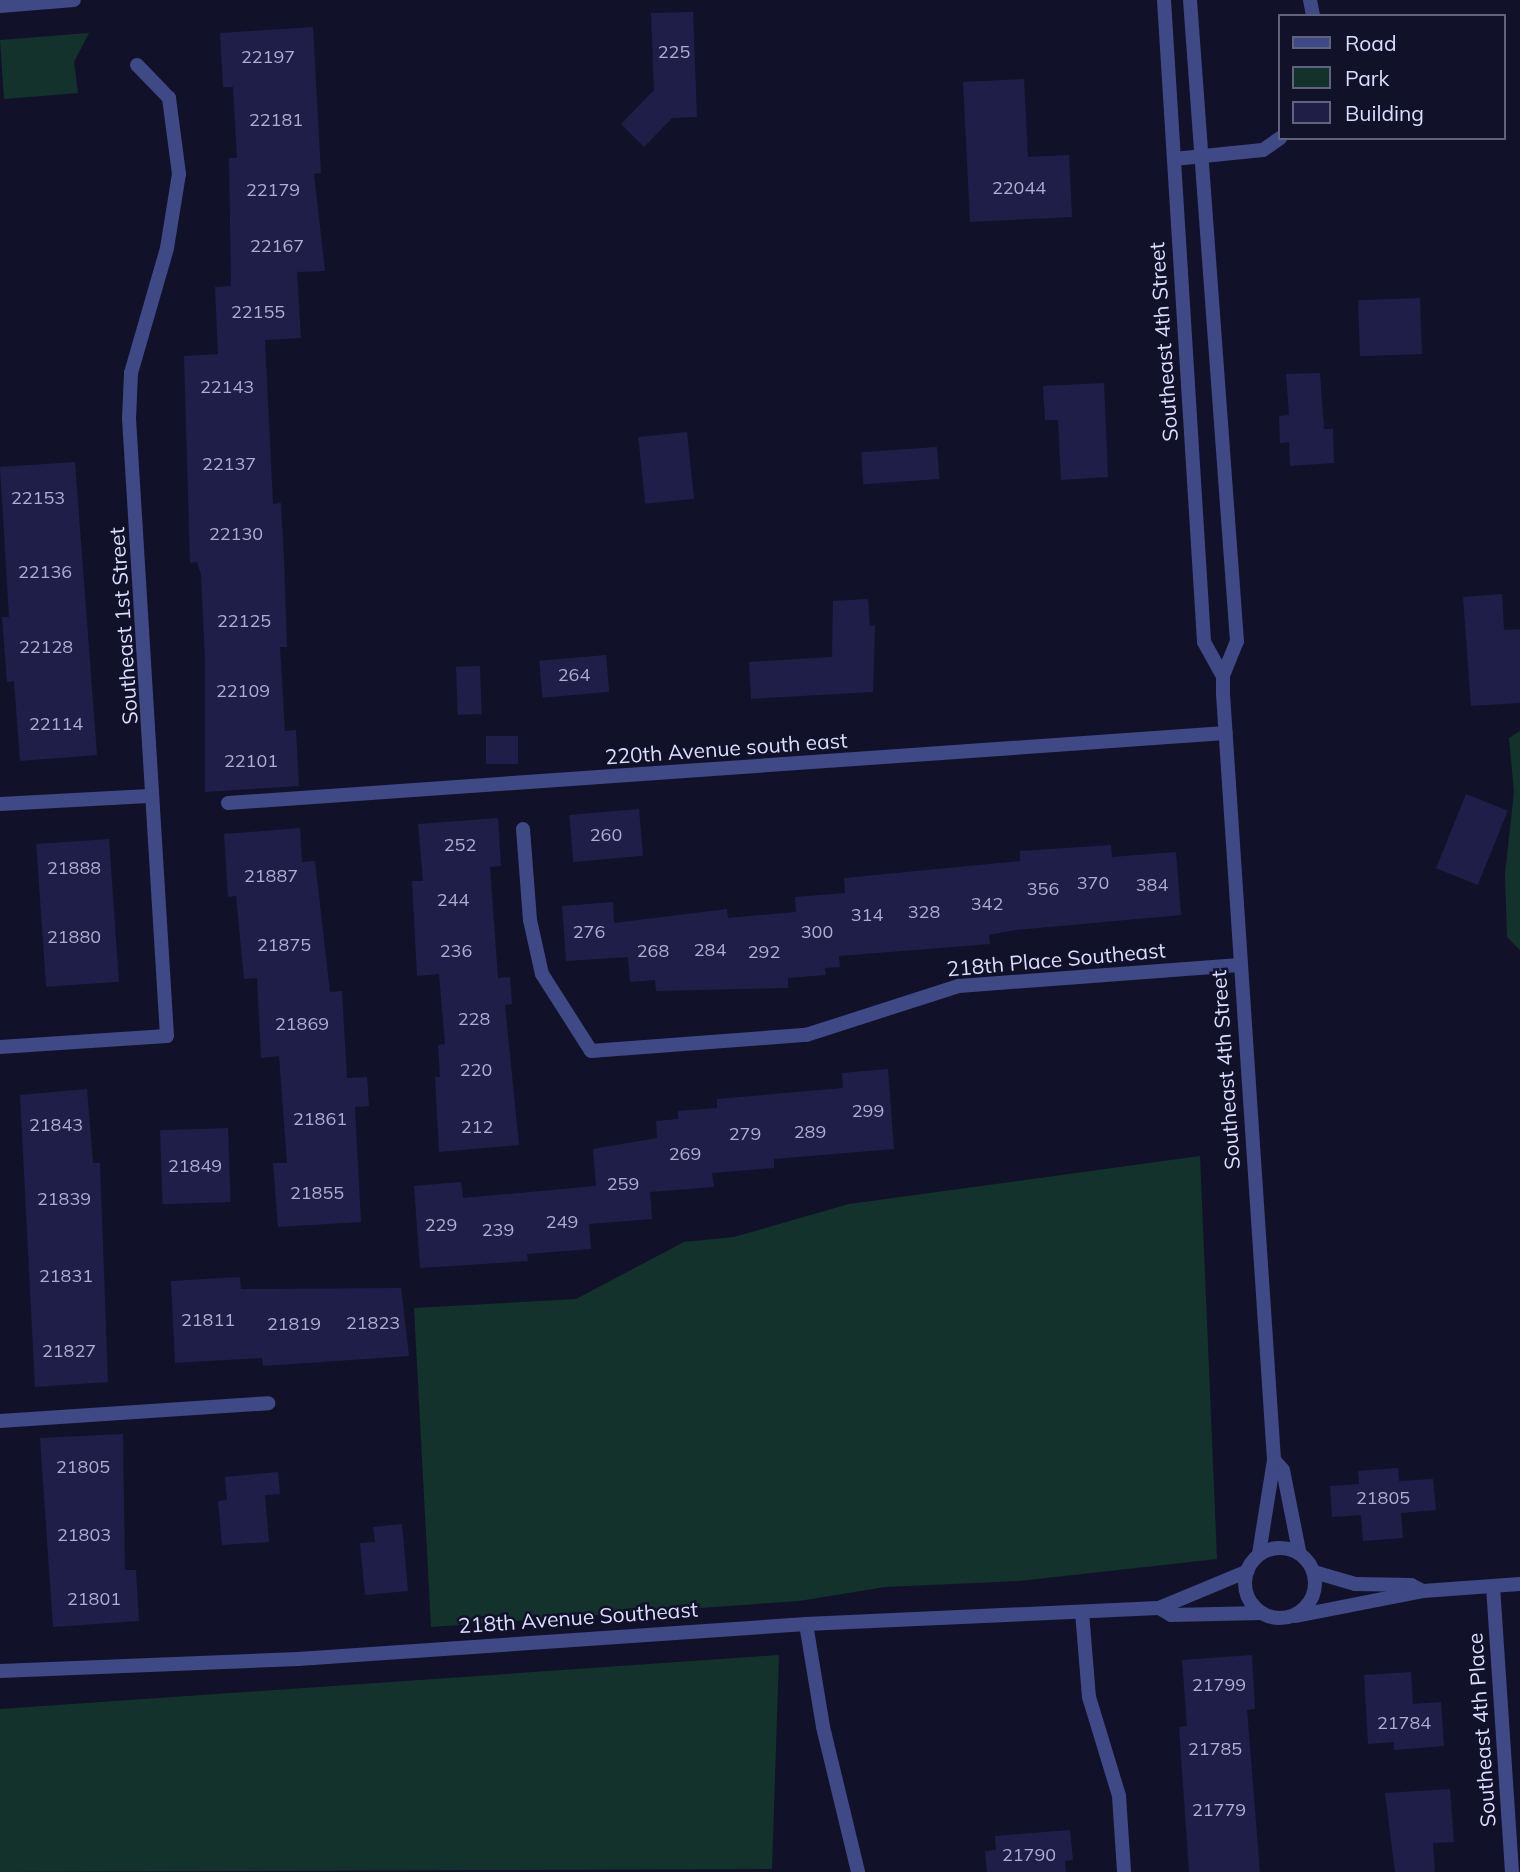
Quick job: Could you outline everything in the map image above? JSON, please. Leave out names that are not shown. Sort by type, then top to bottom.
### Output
[{"type":"street","points":[[0,6],[74,0]]},
{"type":"street","name":"Southeast 4th Street","points":[[1164,0],[1203,642],[1223,676]]},
{"type":"street","name":"Southeast 4th Street","points":[[1190,0],[1237,640],[1223,676],[1239,965],[1274,1460],[1259,1554]]},
{"type":"street","name":"Southeast 1st Street","points":[[0,1047],[167,1036],[149,796],[151,734],[129,419],[131,373],[167,248],[179,174],[169,98],[137,65]]},
{"type":"street","points":[[1174,159],[1263,150],[1278,139]]},
{"type":"street","name":"220th Avenue south east","points":[[228,803],[1226,733]]},
{"type":"street","points":[[0,804],[149,796]]},
{"type":"street","name":"218th Place Southeast","points":[[523,829],[530,920],[542,974],[591,1051],[806,1035],[959,986],[1239,965]]},
{"type":"street","points":[[0,1421],[268,1403]]},
{"type":"street","name":"Southeast 4th Street","points":[[1274,1460],[1283,1470],[1299,1551]]},
{"type":"street","points":[[1423,1591],[1411,1585],[1355,1584],[1314,1572],[1299,1551],[1285,1547],[1259,1554],[1248,1571],[1246,1590],[1262,1613],[1296,1616],[1423,1591],[1520,1584]]},
{"type":"street","name":"218th Avenue Southeast","points":[[0,1671],[298,1659],[806,1624],[1159,1608],[1248,1571]]},
{"type":"street","points":[[1296,1616],[1311,1599],[1314,1572]]},
{"type":"street","name":"Southeast 4th Place","points":[[1493,1586],[1512,1872]]},
{"type":"street","name":"218th Avenue Southeast","points":[[1159,1608],[1171,1615],[1262,1613]]},
{"type":"street","points":[[1082,1612],[1089,1697],[1119,1796],[1124,1872]]},
{"type":"street","points":[[806,1624],[823,1727],[858,1872]]},
{"type":"green space","points":[[89,33],[74,62],[78,93],[4,99],[0,40]]},
{"type":"green space","points":[[1520,731],[1520,950],[1507,937],[1505,874],[1514,792],[1509,738]]},
{"type":"green space","points":[[1200,1156],[1217,1559],[1019,1581],[885,1587],[799,1601],[431,1627],[414,1308],[576,1299],[684,1242],[734,1237],[849,1204]]},
{"type":"green space","points":[[779,1655],[772,1869],[0,1872],[0,1709]]},
{"type":"building","points":[[693,12],[697,117],[672,118],[644,147],[621,124],[654,90],[651,13]]},
{"type":"building","points":[[313,27],[321,173],[314,174],[325,271],[297,272],[301,338],[265,340],[273,504],[281,503],[284,558],[287,647],[280,647],[285,731],[296,730],[299,786],[205,792],[205,660],[201,575],[197,562],[190,563],[184,356],[218,354],[215,287],[231,286],[229,158],[237,158],[233,87],[223,87],[220,33]]},
{"type":"building","points":[[1024,79],[1028,157],[1069,155],[1072,217],[970,222],[963,82]]},
{"type":"building","points":[[1420,298],[1422,354],[1360,356],[1358,300]]},
{"type":"building","points":[[1320,373],[1324,429],[1333,429],[1334,463],[1290,466],[1289,442],[1280,443],[1279,416],[1289,415],[1286,374]]},
{"type":"building","points":[[1104,383],[1108,477],[1061,480],[1058,420],[1045,420],[1043,386]]},
{"type":"building","points":[[687,432],[694,499],[645,504],[638,437]]},
{"type":"building","points":[[937,447],[939,479],[863,484],[861,452]]},
{"type":"building","points":[[75,462],[97,755],[20,761],[14,681],[7,682],[2,617],[9,617],[0,467]]},
{"type":"building","points":[[1502,594],[1504,630],[1520,629],[1520,703],[1471,706],[1463,597]]},
{"type":"building","points":[[868,599],[870,626],[875,625],[873,692],[751,699],[749,662],[832,657],[833,601]]},
{"type":"building","points":[[606,655],[609,692],[542,698],[539,661]]},
{"type":"building","points":[[480,666],[482,714],[458,715],[456,667]]},
{"type":"building","points":[[486,736],[518,736],[518,764],[486,764]]},
{"type":"building","points":[[1466,794],[1508,811],[1478,885],[1436,868]]},
{"type":"building","points":[[639,809],[643,856],[573,862],[569,815]]},
{"type":"building","points":[[498,818],[501,866],[490,867],[498,978],[510,977],[512,1004],[505,1005],[519,1145],[439,1152],[435,1077],[440,1077],[438,1045],[445,1044],[439,974],[417,976],[412,881],[423,881],[418,824]]},
{"type":"building","points":[[300,828],[302,862],[315,861],[330,992],[342,991],[347,1078],[367,1077],[369,1106],[355,1107],[361,1222],[278,1227],[273,1163],[287,1163],[279,1056],[261,1058],[257,978],[244,979],[236,896],[228,897],[224,834]]},
{"type":"building","points":[[109,839],[119,982],[46,987],[36,844]]},
{"type":"building","points":[[1111,845],[1112,857],[1176,852],[1181,915],[1015,930],[989,935],[990,944],[839,956],[840,967],[825,968],[826,975],[788,978],[788,988],[656,991],[655,980],[630,982],[628,957],[566,961],[562,906],[613,902],[614,923],[727,909],[728,918],[796,912],[795,897],[845,893],[844,878],[1020,861],[1020,851]]},
{"type":"building","points":[[888,1069],[894,1149],[774,1159],[774,1168],[712,1173],[714,1187],[650,1192],[652,1219],[589,1224],[591,1249],[527,1254],[528,1261],[420,1268],[414,1186],[461,1182],[463,1198],[596,1186],[593,1149],[657,1138],[656,1121],[678,1119],[678,1111],[717,1108],[717,1099],[843,1088],[842,1073]]},
{"type":"building","points":[[87,1089],[93,1163],[100,1163],[108,1382],[35,1387],[20,1095]]},
{"type":"building","points":[[228,1128],[231,1202],[163,1204],[160,1130]]},
{"type":"building","points":[[240,1277],[241,1289],[401,1288],[409,1356],[263,1366],[262,1358],[175,1363],[171,1281]]},
{"type":"building","points":[[123,1434],[125,1570],[136,1570],[139,1621],[53,1627],[40,1438]]},
{"type":"building","points":[[1398,1468],[1399,1481],[1433,1479],[1436,1510],[1401,1513],[1403,1538],[1363,1541],[1361,1515],[1332,1517],[1330,1486],[1359,1484],[1358,1471]]},
{"type":"building","points":[[278,1472],[280,1494],[265,1495],[269,1542],[222,1545],[218,1501],[227,1500],[225,1477]]},
{"type":"building","points":[[402,1524],[408,1591],[365,1595],[360,1543],[375,1542],[373,1527]]},
{"type":"building","points":[[1252,1655],[1255,1709],[1247,1710],[1260,1872],[1189,1872],[1179,1727],[1187,1726],[1182,1660]]},
{"type":"building","points":[[1411,1672],[1413,1704],[1441,1702],[1444,1746],[1394,1750],[1394,1742],[1368,1744],[1364,1675]]},
{"type":"building","points":[[1450,1789],[1454,1842],[1433,1843],[1435,1872],[1395,1872],[1385,1793]]},
{"type":"building","points":[[1070,1830],[1073,1860],[1065,1861],[1066,1872],[987,1872],[985,1851],[996,1850],[995,1836]]}]
